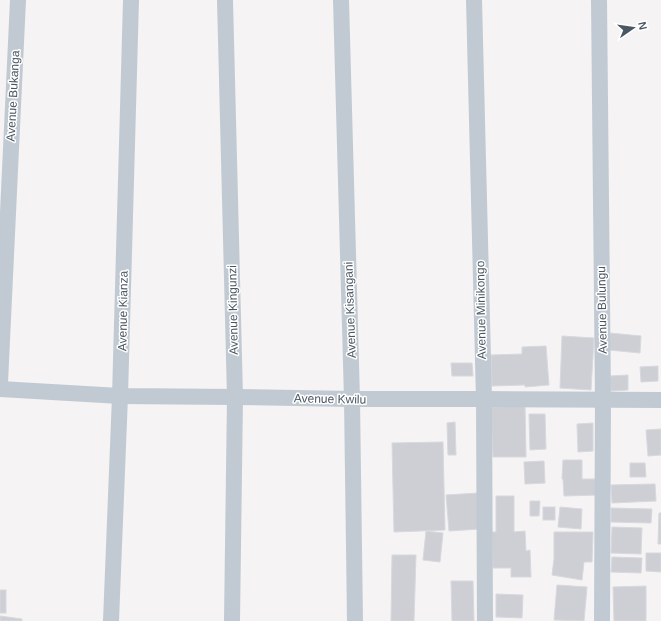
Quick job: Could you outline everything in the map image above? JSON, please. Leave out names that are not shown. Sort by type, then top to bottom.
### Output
[{"type":"street","name":"Avenue Bukanga","points":[[0,383],[18,0]]},
{"type":"street","name":"Avenue Kianza","points":[[110,621],[120,396],[131,0]]},
{"type":"street","name":"Avenue Kingunzi","points":[[225,0],[235,397],[232,621]]},
{"type":"street","name":"Avenue Kisangani","points":[[341,0],[352,399],[355,621]]},
{"type":"street","name":"Avenue Minikongo","points":[[474,0],[484,399],[485,621]]},
{"type":"street","name":"Avenue Bulungu","points":[[599,0],[603,400],[602,621]]},
{"type":"street","name":"Avenue Kwilu","points":[[0,389],[120,396],[352,399],[661,400]]},
{"type":"building","points":[[610,333],[641,336],[640,353],[609,350]]},
{"type":"building","points":[[562,336],[594,338],[591,390],[560,388]]},
{"type":"building","points":[[546,346],[549,385],[525,387],[525,385],[492,386],[491,355],[522,354],[522,347]]},
{"type":"building","points":[[451,363],[472,363],[473,376],[452,376]]},
{"type":"building","points":[[658,366],[658,381],[641,382],[640,367]]},
{"type":"building","points":[[628,375],[628,390],[611,391],[610,376]]},
{"type":"building","points":[[525,406],[526,457],[493,457],[491,407]]},
{"type":"building","points":[[529,414],[545,414],[546,449],[530,450]]},
{"type":"building","points":[[455,422],[456,455],[448,455],[447,423]]},
{"type":"building","points":[[593,423],[593,451],[578,452],[577,424]]},
{"type":"building","points":[[661,429],[661,455],[648,456],[646,430]]},
{"type":"building","points":[[443,442],[445,530],[394,532],[392,443]]},
{"type":"building","points":[[563,460],[582,460],[582,479],[597,479],[598,495],[564,496],[562,479]]},
{"type":"building","points":[[544,461],[545,483],[525,484],[524,462]]},
{"type":"building","points":[[630,463],[645,463],[646,477],[630,477]]},
{"type":"building","points":[[655,484],[656,501],[612,503],[611,485]]},
{"type":"building","points":[[478,493],[480,529],[449,531],[446,495]]},
{"type":"building","points":[[496,496],[514,496],[514,532],[525,531],[526,551],[530,550],[531,577],[511,577],[511,568],[493,568],[492,532],[496,532]]},
{"type":"building","points":[[530,501],[540,501],[539,516],[530,516]]},
{"type":"building","points":[[543,507],[555,507],[555,520],[543,520]]},
{"type":"building","points":[[560,507],[582,509],[581,529],[558,527]]},
{"type":"building","points":[[611,508],[652,509],[651,523],[611,522]]},
{"type":"building","points":[[659,513],[661,513],[661,544],[658,544]]},
{"type":"building","points":[[612,527],[642,528],[641,554],[611,553]]},
{"type":"building","points":[[426,531],[443,533],[440,562],[423,560]]},
{"type":"building","points":[[554,532],[593,532],[592,562],[584,562],[582,580],[552,575],[554,559]]},
{"type":"building","points":[[646,553],[661,553],[661,572],[646,571]]},
{"type":"building","points":[[392,555],[416,555],[414,621],[391,621]]},
{"type":"building","points":[[612,557],[642,558],[641,573],[611,572]]},
{"type":"building","points":[[451,581],[473,581],[474,621],[452,621]]},
{"type":"building","points":[[557,585],[587,587],[584,621],[554,620]]},
{"type":"building","points":[[646,586],[646,621],[614,621],[613,587]]},
{"type":"building","points":[[0,590],[6,590],[6,613],[0,613]]},
{"type":"building","points":[[496,594],[523,595],[522,618],[496,617]]},
{"type":"building","points":[[0,616],[22,619],[22,621],[0,621]]}]
